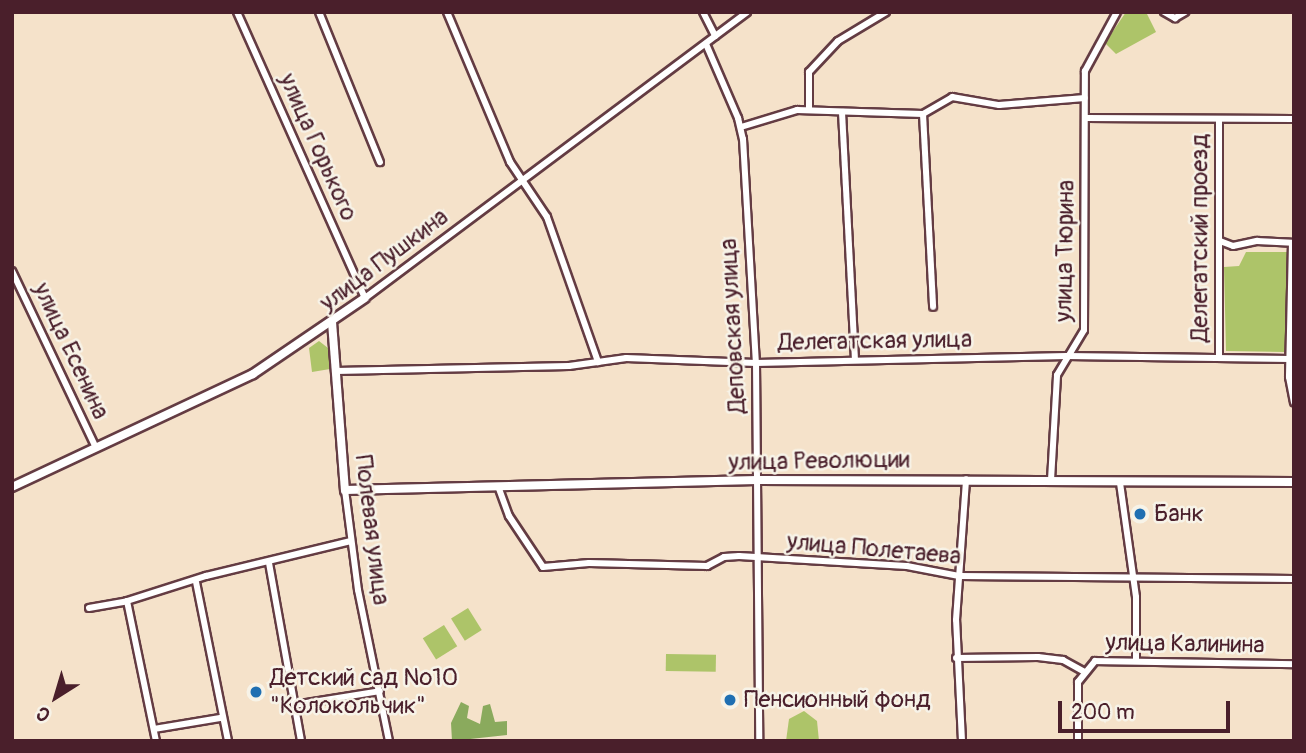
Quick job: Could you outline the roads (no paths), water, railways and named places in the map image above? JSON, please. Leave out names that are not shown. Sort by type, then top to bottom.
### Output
[{"type":"main road","name":"улица Пушкина","points":[[12,487],[253,374],[332,323],[365,298]]},
{"type":"main road","name":"Полевая улица","points":[[332,323],[345,490]]},
{"type":"main road","name":"улица Революции","points":[[345,490],[757,480],[1294,482]]},
{"type":"street","points":[[238,14],[247,12]]},
{"type":"street","points":[[319,12],[380,162]]},
{"type":"street","points":[[447,12],[494,128],[522,181],[547,217],[598,362]]},
{"type":"street","points":[[703,12],[715,36]]},
{"type":"street","name":"улица Пушкина","points":[[365,298],[747,12]]},
{"type":"street","points":[[809,109],[809,72],[838,41],[886,12]]},
{"type":"street","name":"улица Тюрина","points":[[1051,481],[1057,375],[1080,341],[1084,324],[1085,98],[1088,61],[1117,12]]},
{"type":"street","points":[[1164,12],[1175,18],[1185,12]]},
{"type":"street","name":"улица Горького","points":[[238,14],[365,298]]},
{"type":"street","name":"Деповская улица","points":[[706,44],[741,127],[756,363],[759,741]]},
{"type":"street","points":[[741,127],[809,109],[842,113],[923,114],[952,97],[999,105],[1085,98]]},
{"type":"street","points":[[842,113],[855,359]]},
{"type":"street","points":[[923,114],[933,307]]},
{"type":"street","points":[[1086,118],[1294,119]]},
{"type":"street","name":"Делегатский проезд","points":[[1219,119],[1219,357]]},
{"type":"street","points":[[1220,241],[1233,246],[1257,241],[1292,243],[1290,359],[1294,403]]},
{"type":"street","name":"улица Есенина","points":[[12,271],[96,448]]},
{"type":"street","name":"Делегатская улица","points":[[336,371],[569,366],[626,358],[756,363],[1068,356],[1290,359]]},
{"type":"street","points":[[962,741],[956,658],[966,479]]},
{"type":"street","points":[[1120,482],[1133,580],[1136,661]]},
{"type":"street","name":"улица Полетаева","points":[[498,486],[509,516],[542,567],[589,563],[694,566],[724,556],[907,566],[959,576],[1133,580],[1294,579]]},
{"type":"street","name":"Полевая улица","points":[[345,490],[351,541],[389,741]]},
{"type":"street","points":[[89,608],[127,601],[196,582],[206,576],[269,563],[351,541]]},
{"type":"street","points":[[269,563],[301,741]]},
{"type":"street","points":[[196,582],[220,718],[228,741]]},
{"type":"street","points":[[127,601],[156,741]]},
{"type":"street","name":"улица Калинина","points":[[956,658],[1038,657],[1063,660],[1083,671],[1096,661],[1294,664]]},
{"type":"street","points":[[1078,741],[1077,687],[1083,671]]},
{"type":"street","points":[[294,705],[380,691]]},
{"type":"street","points":[[154,729],[220,718]]},
{"type":"place","name":"Банк","points":[[1140,514]]},
{"type":"place","name":"Детский сад №10 \"Колокольчик\"","points":[[256,692]]},
{"type":"place","name":"Пенсионный фонд","points":[[730,700]]}]
